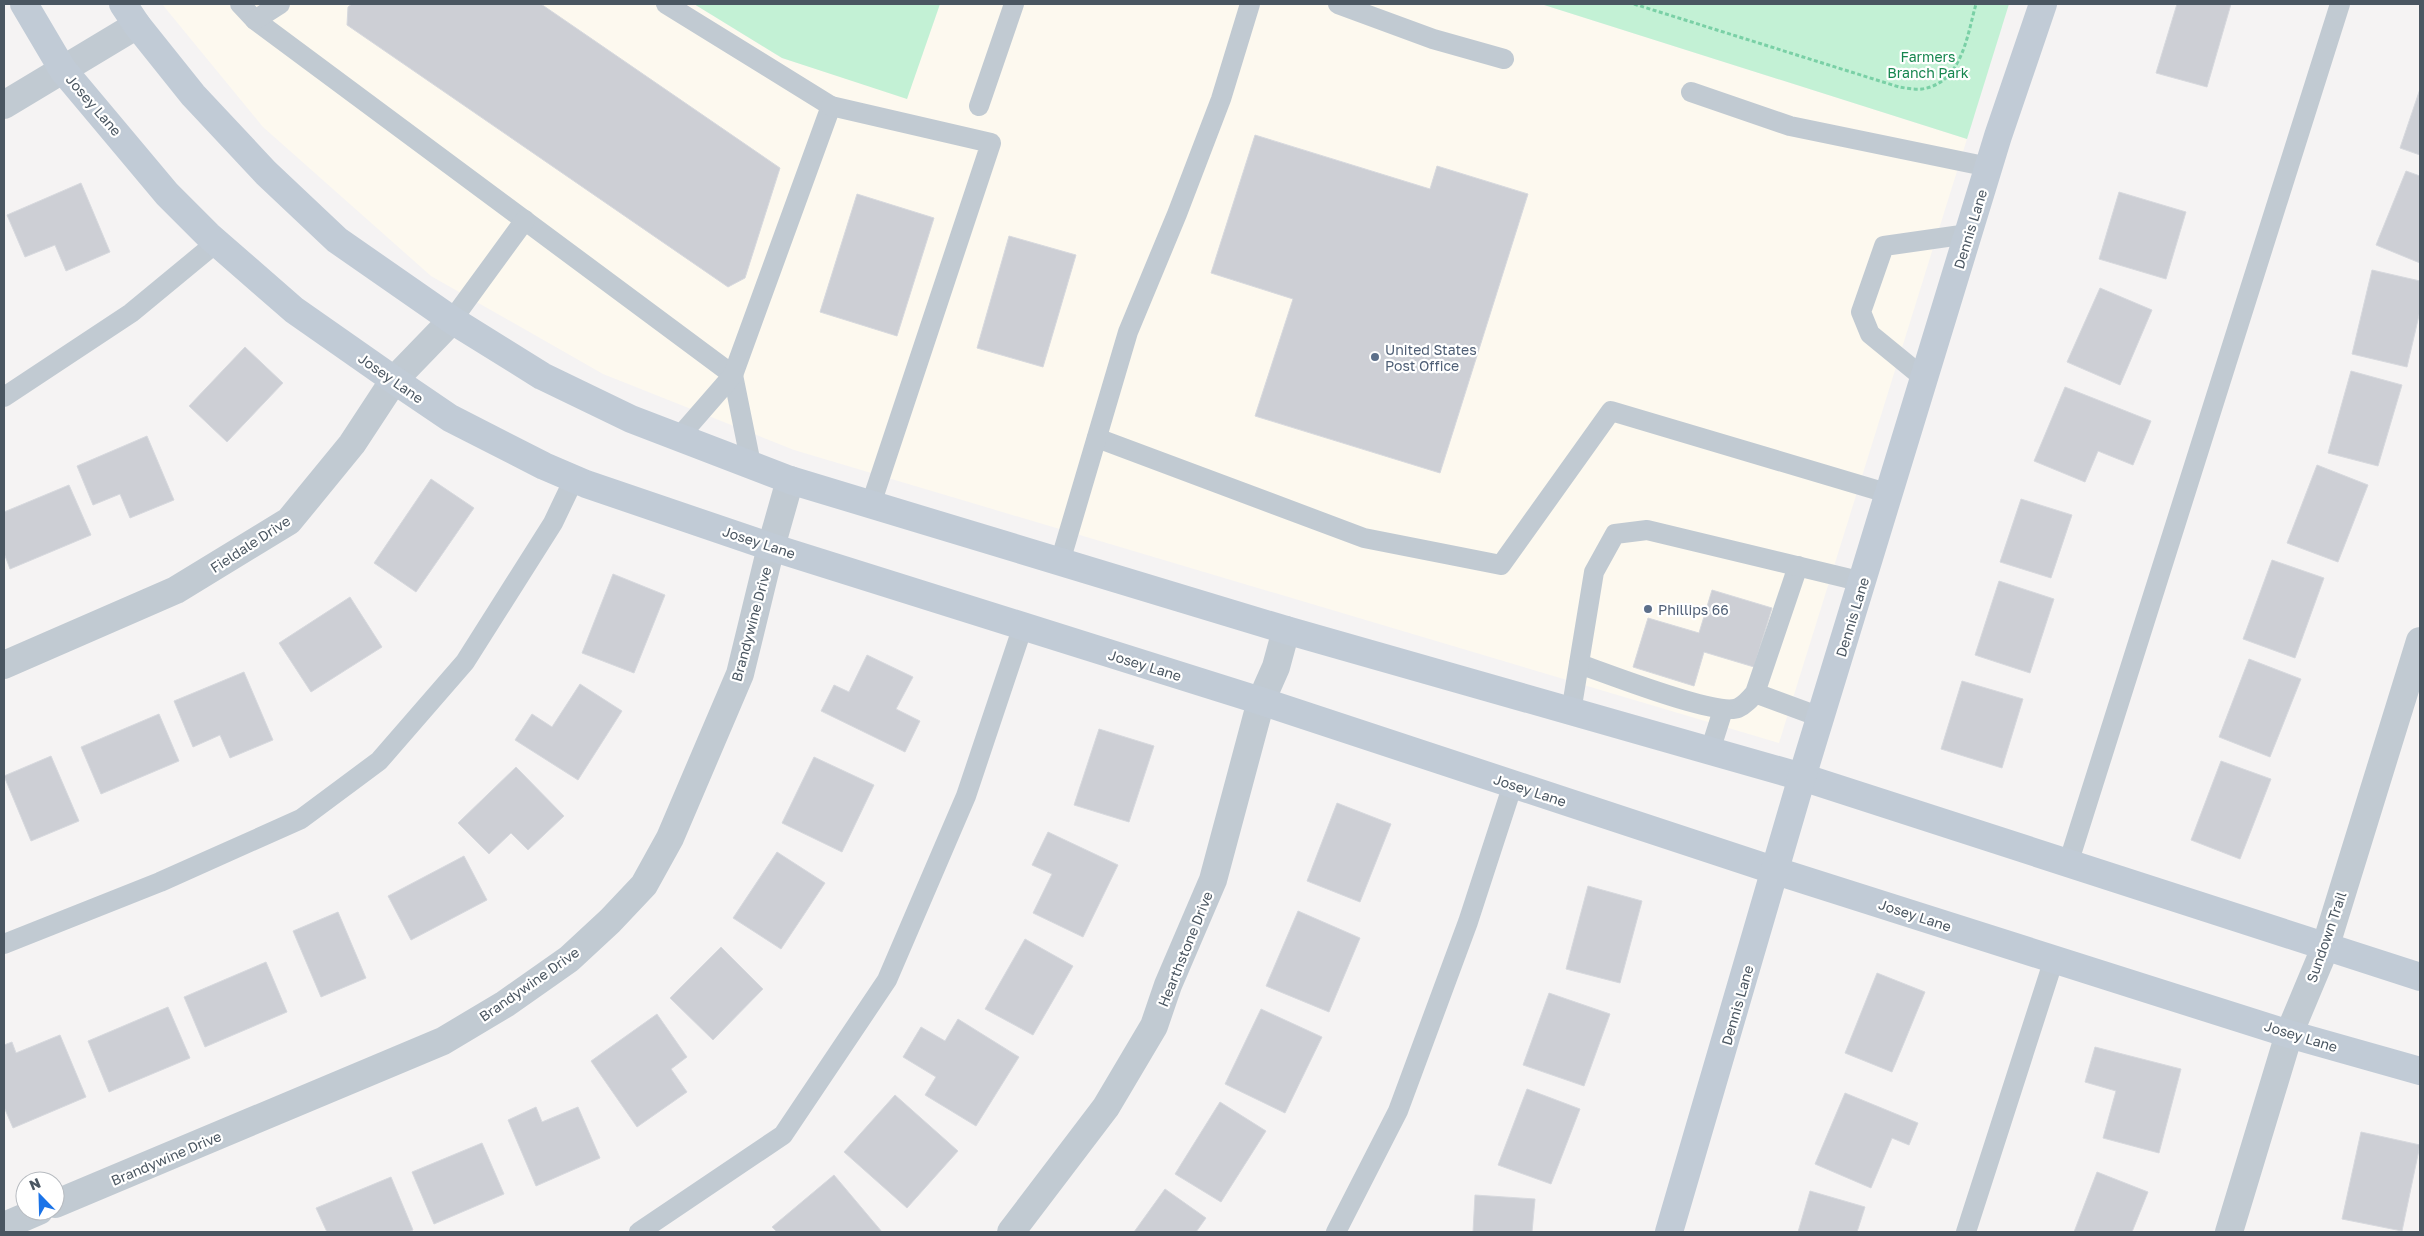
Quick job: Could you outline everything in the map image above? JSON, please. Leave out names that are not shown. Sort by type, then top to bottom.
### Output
[{"type":"main road","name":"Josey Lane","points":[[24,4],[63,70],[124,140],[167,194],[217,242],[294,310],[394,380],[450,418],[544,466],[574,479],[771,547],[1261,701],[1776,871],[2289,1034],[2420,1071]]},
{"type":"main road","name":"Dennis Lane","points":[[1669,1232],[1820,717],[1890,494],[1968,234],[2043,4]]},
{"type":"main road","points":[[130,14],[193,95],[280,187],[337,240],[452,320],[542,376],[631,418],[790,480],[1286,630],[1802,777],[2325,948],[2420,977]]},
{"type":"street","points":[[4,105],[63,70],[130,14]]},
{"type":"street","name":"Fieldale Drive","points":[[4,665],[176,590],[289,521],[352,444],[394,380],[452,320]]},
{"type":"street","name":"Brandywine Drive","points":[[65,1200],[443,1041],[505,1004],[569,959],[644,885],[670,838],[740,674],[771,547],[790,480]]},
{"type":"street","name":"Hearthstone Drive","points":[[1011,1232],[1106,1107],[1154,1026],[1168,985],[1213,880],[1261,701],[1276,667],[1286,630]]},
{"type":"street","name":"Sundown Trail","points":[[2229,1232],[2289,1034],[2325,948],[2420,641]]},
{"type":"street","points":[[4,1226],[16,1221]]},
{"type":"lane","points":[[240,4],[247,14],[733,375],[751,464]]},
{"type":"lane","points":[[255,20],[280,4]]},
{"type":"lane","points":[[666,4],[831,106],[991,144],[871,504]]},
{"type":"lane","points":[[979,106],[1014,4]]},
{"type":"lane","points":[[1060,562],[1128,332],[1177,214],[1221,99],[1250,4]]},
{"type":"lane","points":[[1338,4],[1433,39],[1504,59]]},
{"type":"lane","points":[[2068,864],[2340,4]]},
{"type":"lane","points":[[1692,92],[1790,126],[1989,168]]},
{"type":"lane","points":[[679,437],[733,375],[831,106]]},
{"type":"lane","points":[[452,320],[524,220]]},
{"type":"lane","points":[[1925,379],[1870,334],[1862,312],[1884,246],[1968,234]]},
{"type":"lane","points":[[4,397],[131,313],[217,242]]},
{"type":"lane","points":[[1097,438],[1364,538],[1501,566],[1611,411],[1890,494]]},
{"type":"lane","points":[[4,944],[160,882],[301,819],[379,760],[466,662],[553,523],[574,479]]},
{"type":"lane","points":[[1571,712],[1594,572],[1615,534],[1647,530],[1863,582]]},
{"type":"lane","points":[[1579,664],[1658,691],[1723,710],[1737,709],[1748,702],[1755,693],[1798,566]]},
{"type":"lane","points":[[639,1232],[784,1135],[887,980],[966,796],[1023,626]]},
{"type":"lane","points":[[1755,693],[1820,717]]},
{"type":"lane","points":[[1710,751],[1723,710]]},
{"type":"lane","points":[[1336,1232],[1398,1111],[1468,922],[1512,784]]},
{"type":"lane","points":[[1966,1232],[2054,959]]},
{"type":"path","points":[[1634,4],[1899,88],[1921,90],[1943,83],[1955,70],[1976,4]]},
{"type":"shaded area","points":[[162,4],[694,4],[782,58],[907,98],[940,4],[1541,4],[1967,139],[1779,743],[794,450],[603,374],[431,276],[263,127]]},
{"type":"green space","points":[[694,4],[940,4],[907,99],[782,58]]},
{"type":"green space","name":"Farmers Branch Park","points":[[1541,4],[2009,4],[1967,139]]},
{"type":"building","points":[[352,4],[541,4],[780,168],[745,278],[728,287],[347,25],[348,7]]},
{"type":"building","points":[[2177,4],[2231,4],[2207,87],[2156,73]]},
{"type":"building","points":[[2420,89],[2420,155],[2400,148]]},
{"type":"building","name":"United States Post Office","points":[[1255,135],[1430,189],[1437,166],[1528,194],[1440,473],[1255,416],[1293,299],[1211,273]]},
{"type":"building","points":[[2406,171],[2420,176],[2420,263],[2376,245]]},
{"type":"building","points":[[81,183],[110,252],[66,271],[55,245],[25,257],[7,215]]},
{"type":"building","points":[[2119,192],[2186,212],[2166,279],[2099,259]]},
{"type":"building","points":[[857,194],[934,218],[897,336],[820,312]]},
{"type":"building","points":[[1009,236],[1076,255],[1043,367],[977,348]]},
{"type":"building","points":[[2372,270],[2420,281],[2420,311],[2407,367],[2352,354]]},
{"type":"building","points":[[2100,288],[2152,310],[2120,385],[2067,362]]},
{"type":"building","points":[[245,347],[283,383],[227,442],[189,406]]},
{"type":"building","points":[[2351,371],[2402,385],[2378,466],[2328,453]]},
{"type":"building","points":[[2065,387],[2151,421],[2133,465],[2098,451],[2085,482],[2034,461]]},
{"type":"building","points":[[147,436],[174,500],[130,518],[120,494],[93,505],[77,466]]},
{"type":"building","points":[[2317,465],[2368,485],[2338,562],[2287,543]]},
{"type":"building","points":[[431,479],[474,508],[416,592],[374,563]]},
{"type":"building","points":[[69,485],[91,535],[10,569],[4,553],[4,512]]},
{"type":"building","points":[[2021,499],[2072,515],[2051,578],[2000,562]]},
{"type":"building","points":[[2272,560],[2324,578],[2295,658],[2243,639]]},
{"type":"building","points":[[613,574],[665,595],[634,673],[582,653]]},
{"type":"building","points":[[1999,581],[2054,599],[2030,673],[1975,655]]},
{"type":"building","points":[[1712,590],[1772,608],[1754,667],[1704,652],[1694,686],[1633,667],[1648,618],[1699,633]]},
{"type":"building","points":[[350,597],[382,647],[311,692],[279,643]]},
{"type":"building","points":[[867,655],[913,677],[896,709],[920,721],[905,752],[821,711],[834,685],[849,692]]},
{"type":"building","points":[[2249,659],[2301,679],[2270,757],[2219,737]]},
{"type":"building","points":[[244,672],[273,740],[230,758],[220,735],[193,747],[174,701]]},
{"type":"building","points":[[1962,681],[2023,699],[2002,768],[1941,749]]},
{"type":"building","points":[[580,684],[622,711],[578,780],[515,740],[532,714],[552,727]]},
{"type":"building","points":[[159,714],[179,761],[101,794],[81,747]]},
{"type":"building","points":[[1099,729],[1154,746],[1129,822],[1074,805]]},
{"type":"building","points":[[51,756],[79,821],[31,841],[4,776]]},
{"type":"building","points":[[814,757],[874,785],[842,852],[782,823]]},
{"type":"building","points":[[2221,761],[2271,779],[2240,859],[2191,840]]},
{"type":"building","points":[[516,767],[564,816],[528,850],[511,833],[489,854],[458,823]]},
{"type":"building","points":[[1337,803],[1391,824],[1360,902],[1307,881]]},
{"type":"building","points":[[1048,832],[1118,865],[1083,937],[1033,913],[1052,874],[1032,865]]},
{"type":"building","points":[[777,852],[825,883],[781,949],[733,918]]},
{"type":"building","points":[[464,856],[487,900],[411,940],[388,896]]},
{"type":"building","points":[[1588,886],[1642,901],[1620,983],[1566,969]]},
{"type":"building","points":[[1298,911],[1360,938],[1329,1012],[1266,986]]},
{"type":"building","points":[[338,912],[366,978],[321,997],[293,931]]},
{"type":"building","points":[[1025,939],[1073,966],[1033,1035],[985,1009]]},
{"type":"building","points":[[721,947],[763,989],[713,1040],[670,998]]},
{"type":"building","points":[[266,962],[287,1012],[205,1047],[184,997]]},
{"type":"building","points":[[1877,973],[1925,992],[1892,1072],[1845,1053]]},
{"type":"building","points":[[1549,993],[1610,1014],[1584,1086],[1523,1065]]},
{"type":"building","points":[[168,1007],[190,1058],[109,1092],[88,1041]]},
{"type":"building","points":[[1261,1009],[1322,1037],[1285,1113],[1225,1084]]},
{"type":"building","points":[[657,1014],[687,1057],[671,1069],[687,1092],[637,1127],[591,1061]]},
{"type":"building","points":[[958,1019],[1019,1057],[976,1126],[925,1095],[936,1077],[903,1057],[921,1027],[945,1041]]},
{"type":"building","points":[[60,1035],[86,1097],[13,1128],[4,1107],[4,1045],[12,1042],[16,1053]]},
{"type":"building","points":[[2095,1047],[2181,1069],[2159,1153],[2103,1138],[2116,1091],[2085,1082]]},
{"type":"building","points":[[1527,1089],[1580,1109],[1551,1184],[1498,1165]]},
{"type":"building","points":[[1845,1093],[1918,1123],[1909,1145],[1892,1138],[1871,1188],[1815,1164]]},
{"type":"building","points":[[895,1095],[958,1151],[907,1208],[844,1152]]},
{"type":"building","points":[[1220,1102],[1266,1131],[1221,1202],[1175,1174]]},
{"type":"building","points":[[536,1107],[542,1122],[578,1107],[600,1158],[536,1186],[508,1120]]},
{"type":"building","points":[[2361,1132],[2420,1145],[2402,1231],[2342,1219]]},
{"type":"building","points":[[482,1143],[504,1194],[434,1224],[412,1172]]},
{"type":"building","points":[[2097,1172],[2148,1192],[2132,1232],[2074,1232]]},
{"type":"building","points":[[834,1175],[882,1232],[777,1232],[772,1227]]},
{"type":"building","points":[[391,1177],[413,1230],[408,1232],[327,1232],[316,1208]]},
{"type":"building","points":[[1165,1189],[1206,1218],[1196,1232],[1134,1232]]},
{"type":"building","points":[[1810,1191],[1865,1207],[1857,1232],[1798,1232]]},
{"type":"building","points":[[1475,1195],[1535,1199],[1532,1232],[1473,1232]]},
{"type":"place","name":"United States Post Office","points":[[1375,357]]},
{"type":"place","name":"Phillips 66","points":[[1648,609]]}]
